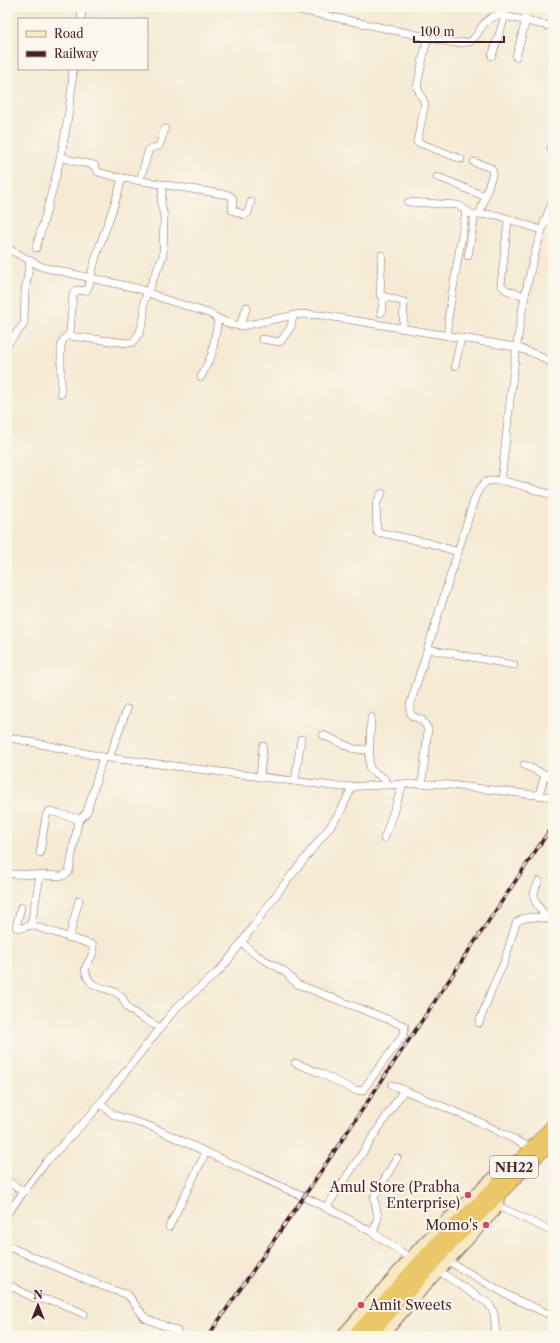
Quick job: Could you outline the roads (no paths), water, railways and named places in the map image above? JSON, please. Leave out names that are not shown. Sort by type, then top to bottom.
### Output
[{"type":"highway","name":"NH22","points":[[354,1336],[448,1239],[553,1125]]},
{"type":"highway","name":"NH22","points":[[369,1336],[448,1239],[499,1200],[553,1140]]},
{"type":"street","points":[[81,18],[82,7]]},
{"type":"street","points":[[286,7],[377,25],[427,39],[454,43],[470,42],[485,21],[492,16],[505,16],[553,27]]},
{"type":"street","points":[[492,56],[505,16]]},
{"type":"street","points":[[516,57],[526,20]]},
{"type":"street","points":[[427,39],[417,87],[425,104],[417,142],[461,159]]},
{"type":"street","points":[[551,64],[553,55]]},
{"type":"street","points":[[36,248],[61,156],[70,103],[73,70]]},
{"type":"street","points":[[140,180],[149,149],[159,146],[165,130]]},
{"type":"street","points":[[553,140],[551,150],[553,152]]},
{"type":"street","points":[[61,156],[70,160],[94,165],[98,172],[122,178],[229,195],[233,198],[232,210],[244,214],[248,213],[251,202]]},
{"type":"street","points":[[468,256],[477,214],[486,196],[492,169],[474,162]]},
{"type":"street","points":[[437,177],[450,181],[466,190],[486,196]]},
{"type":"street","points":[[69,336],[73,294],[77,290],[87,290],[122,178]]},
{"type":"street","points":[[61,394],[61,346],[63,340],[69,336],[122,343],[133,342],[140,332],[144,317],[143,304],[163,256],[164,216],[161,204],[163,184]]},
{"type":"street","points":[[501,481],[519,322],[541,230],[553,200]]},
{"type":"street","points":[[408,202],[458,205],[477,214],[497,215],[541,230]]},
{"type":"street","points":[[448,336],[448,319],[466,210]]},
{"type":"street","points":[[508,220],[501,285],[506,290],[525,296]]},
{"type":"street","points":[[544,222],[553,222]]},
{"type":"street","points":[[7,248],[30,261],[49,269],[90,277],[147,292],[208,313],[218,320],[240,325],[257,324],[293,316],[321,315],[516,347],[534,353],[553,364]]},
{"type":"street","points":[[382,255],[379,292],[380,295],[384,297],[404,302],[403,328]]},
{"type":"street","points":[[9,342],[24,324],[24,291],[30,261]]},
{"type":"street","points":[[381,313],[384,297]]},
{"type":"street","points":[[240,325],[247,307]]},
{"type":"street","points":[[262,339],[280,342],[291,327],[293,316]]},
{"type":"street","points":[[201,378],[212,354],[218,320]]},
{"type":"street","points":[[455,366],[461,338]]},
{"type":"street","points":[[422,784],[428,729],[422,720],[412,716],[410,712],[419,673],[428,649],[475,497],[482,486],[490,481],[501,481],[553,495]]},
{"type":"street","points":[[382,493],[376,504],[377,532],[428,543],[458,552]]},
{"type":"street","points":[[428,649],[514,665]]},
{"type":"street","points":[[13,874],[63,876],[69,872],[77,825],[80,819],[87,812],[106,757],[127,709]]},
{"type":"street","points":[[371,717],[369,767],[372,771],[385,777],[388,785]]},
{"type":"street","points":[[323,734],[354,749],[369,750]]},
{"type":"street","points":[[7,737],[106,757],[295,782],[352,787],[422,784],[539,794],[553,797]]},
{"type":"street","points":[[295,782],[301,739]]},
{"type":"street","points":[[260,777],[263,746]]},
{"type":"street","points":[[524,765],[553,778]]},
{"type":"street","points":[[539,794],[545,775]]},
{"type":"street","points":[[384,839],[403,784]]},
{"type":"street","points":[[7,1214],[46,1162],[80,1127],[178,1007],[217,973],[242,943],[279,891],[341,811],[352,787]]},
{"type":"street","points":[[40,853],[46,816],[49,811],[80,819]]},
{"type":"street","points":[[31,925],[40,876]]},
{"type":"street","points":[[539,881],[533,891],[533,897],[550,920]]},
{"type":"street","points":[[69,938],[79,900]]},
{"type":"street","points":[[20,907],[16,928],[31,925],[93,945],[93,952],[85,969],[91,981],[102,989],[111,990],[121,996],[129,1009],[160,1028]]},
{"type":"street","points":[[479,1023],[492,986],[504,963],[513,927],[520,920],[525,918],[550,920]]},
{"type":"street","points":[[242,943],[256,955],[284,971],[297,984],[405,1026],[404,1034],[362,1091],[354,1090],[320,1073],[295,1063]]},
{"type":"street","points":[[392,1085],[482,1123],[531,1148]]},
{"type":"street","points":[[326,1208],[404,1090]]},
{"type":"street","points":[[100,1103],[114,1115],[152,1127],[326,1208],[372,1233],[410,1258]]},
{"type":"street","points":[[169,1227],[206,1152]]},
{"type":"street","points":[[372,1233],[378,1217],[374,1197],[397,1158]]},
{"type":"street","points":[[341,1336],[410,1258],[447,1219],[507,1165],[522,1158]]},
{"type":"street","points":[[7,1181],[24,1192]]},
{"type":"street","points":[[383,1336],[439,1271],[494,1212],[499,1200],[553,1232]]},
{"type":"street","points":[[7,1246],[107,1288],[128,1295],[145,1318],[177,1331]]},
{"type":"street","points":[[448,1261],[513,1298],[553,1316]]},
{"type":"street","points":[[439,1271],[489,1304],[494,1313],[496,1336]]},
{"type":"street","points":[[7,1284],[34,1298],[52,1300],[84,1314]]},
{"type":"railway","points":[[208,1336],[305,1195],[553,825]]},
{"type":"place","name":"Amul Store (Prabha Enterprise)","points":[[468,1195]]},
{"type":"place","name":"Momo's","points":[[486,1225]]},
{"type":"place","name":"Amit Sweets","points":[[361,1305]]}]
